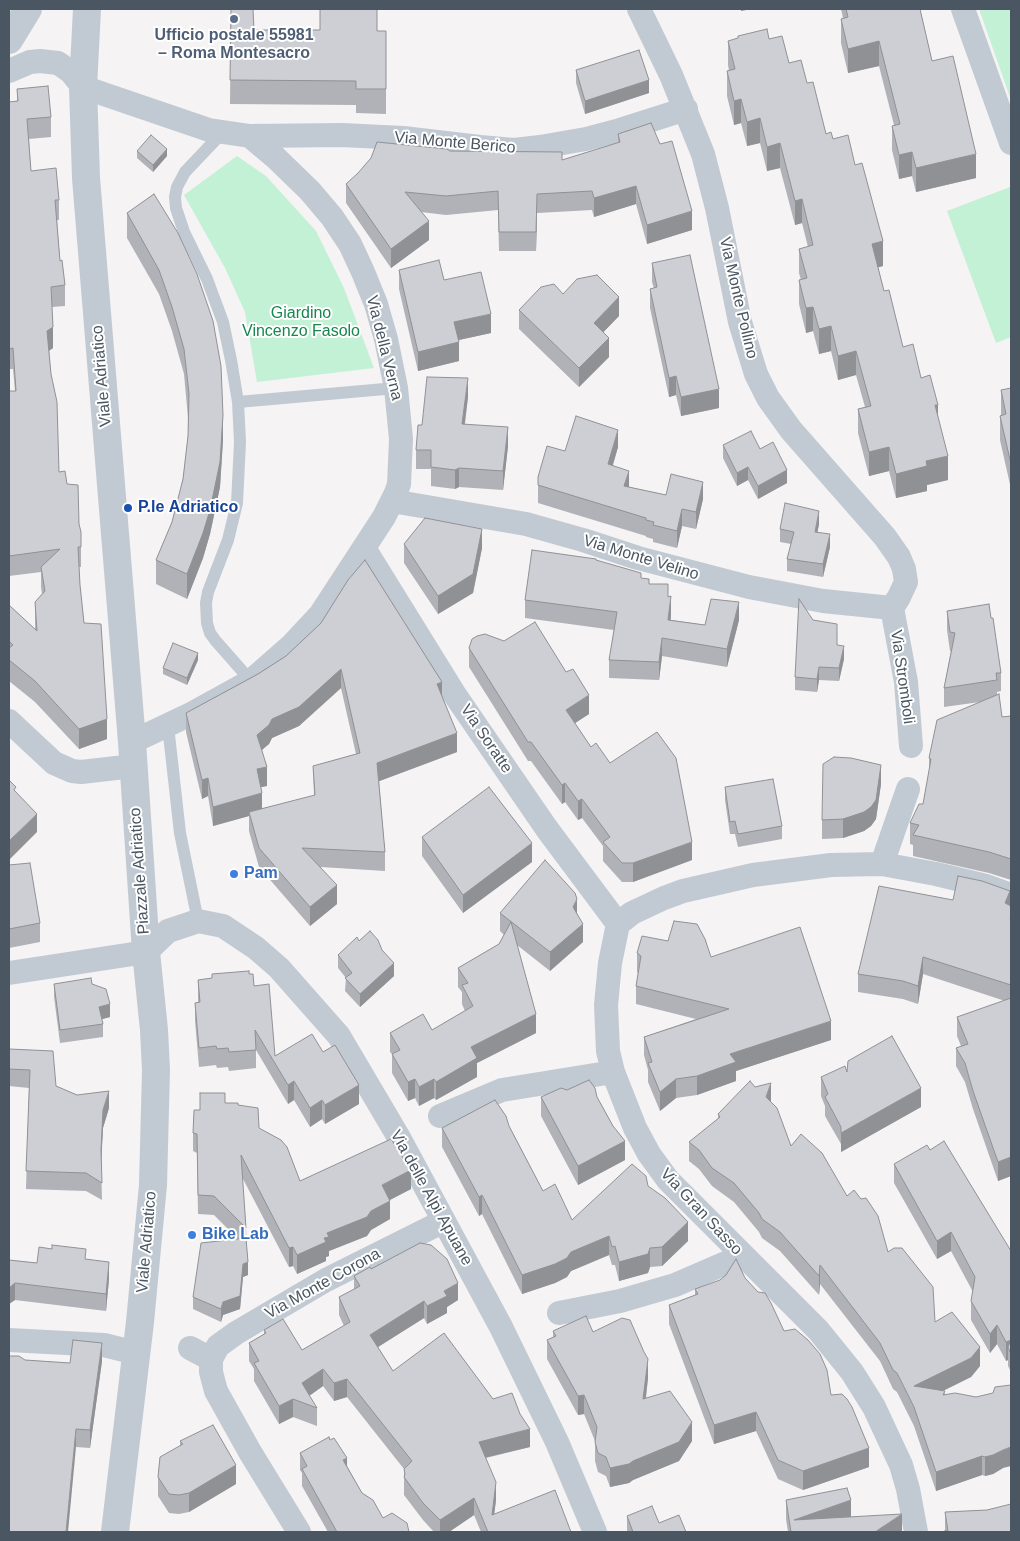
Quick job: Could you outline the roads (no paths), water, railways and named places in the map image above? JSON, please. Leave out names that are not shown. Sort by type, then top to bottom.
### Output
[{"type":"street","points":[[9,40],[28,9]]},
{"type":"street","name":"Viale Adriatico","points":[[87,9],[83,87],[86,178],[133,754]]},
{"type":"street","name":"Via Monte Pollino","points":[[639,9],[686,109],[710,174],[740,322],[756,374],[768,398],[791,430],[885,537],[899,557],[904,569],[906,582],[900,597],[892,608]]},
{"type":"street","points":[[963,9],[1011,142]]},
{"type":"street","points":[[9,71],[30,62],[48,61],[65,67],[83,87],[135,106],[222,133],[250,136]]},
{"type":"street","name":"Via Monte Berico","points":[[250,136],[342,135],[403,138],[514,150],[586,139],[686,109]]},
{"type":"street","name":"Via della Verna","points":[[9,721],[54,763],[72,771],[81,772],[133,754],[168,726],[251,681],[285,652],[320,615],[392,501],[399,484],[401,439],[396,388],[386,339],[376,304],[360,265],[342,230],[299,179],[250,136]]},
{"type":"street","name":"Via Monte Velino","points":[[392,501],[526,524],[638,558],[748,587],[823,601],[892,608]]},
{"type":"street","name":"Via Soratte","points":[[364,548],[461,703],[547,829],[618,924]]},
{"type":"street","name":"Via Stromboli","points":[[892,608],[906,682],[911,746]]},
{"type":"street","name":"Piazzale Adriatico","points":[[133,754],[146,952]]},
{"type":"street","points":[[882,864],[908,789]]},
{"type":"street","points":[[618,924],[632,913],[664,898],[708,884],[753,875],[831,865],[882,864],[986,886],[1011,895]]},
{"type":"street","name":"Piazzale Adriatico","points":[[146,952],[168,931],[198,921]]},
{"type":"street","name":"Via delle Alpi Apuane","points":[[198,921],[223,926],[256,948],[279,968],[339,1036],[398,1136],[501,1327],[557,1442],[595,1532]]},
{"type":"street","name":"Via Gran Sasso","points":[[618,924],[610,963],[606,1005],[608,1042],[613,1072],[635,1128],[668,1180],[818,1330],[852,1372],[874,1407],[901,1465],[908,1489],[916,1532]]},
{"type":"street","points":[[9,973],[146,952]]},
{"type":"street","name":"Viale Adriatico","points":[[115,1532],[136,1353],[152,1184],[156,1070],[146,952]]},
{"type":"street","points":[[440,1116],[502,1090],[613,1072]]},
{"type":"street","name":"Via Monte Corona","points":[[212,1359],[218,1346],[236,1333],[326,1280],[444,1221]]},
{"type":"street","points":[[559,1313],[620,1301],[675,1285],[742,1256]]},
{"type":"street","points":[[9,1340],[104,1345],[136,1353]]},
{"type":"street","points":[[190,1348],[212,1359],[211,1372],[216,1391],[250,1452],[299,1532]]},
{"type":"lane","points":[[222,133],[185,172],[176,187],[175,197],[184,232],[207,279],[223,322],[232,360],[238,402],[240,442],[237,503],[228,540],[208,592],[206,614],[210,633],[251,681]]},
{"type":"lane","points":[[238,402],[396,388]]},
{"type":"lane","points":[[168,726],[180,833],[198,921]]},
{"type":"place","name":"Ufficio postale 55981 – Roma Montesacro","points":[[234,19]]},
{"type":"place","name":"P.le Adriatico","points":[[128,508]]},
{"type":"place","name":"Pam","points":[[234,874]]},
{"type":"place","name":"Bike Lab","points":[[192,1235]]},
{"type":"park label","name":"Giardino Vincenzo Fasolo","points":[[301,323]]}]
